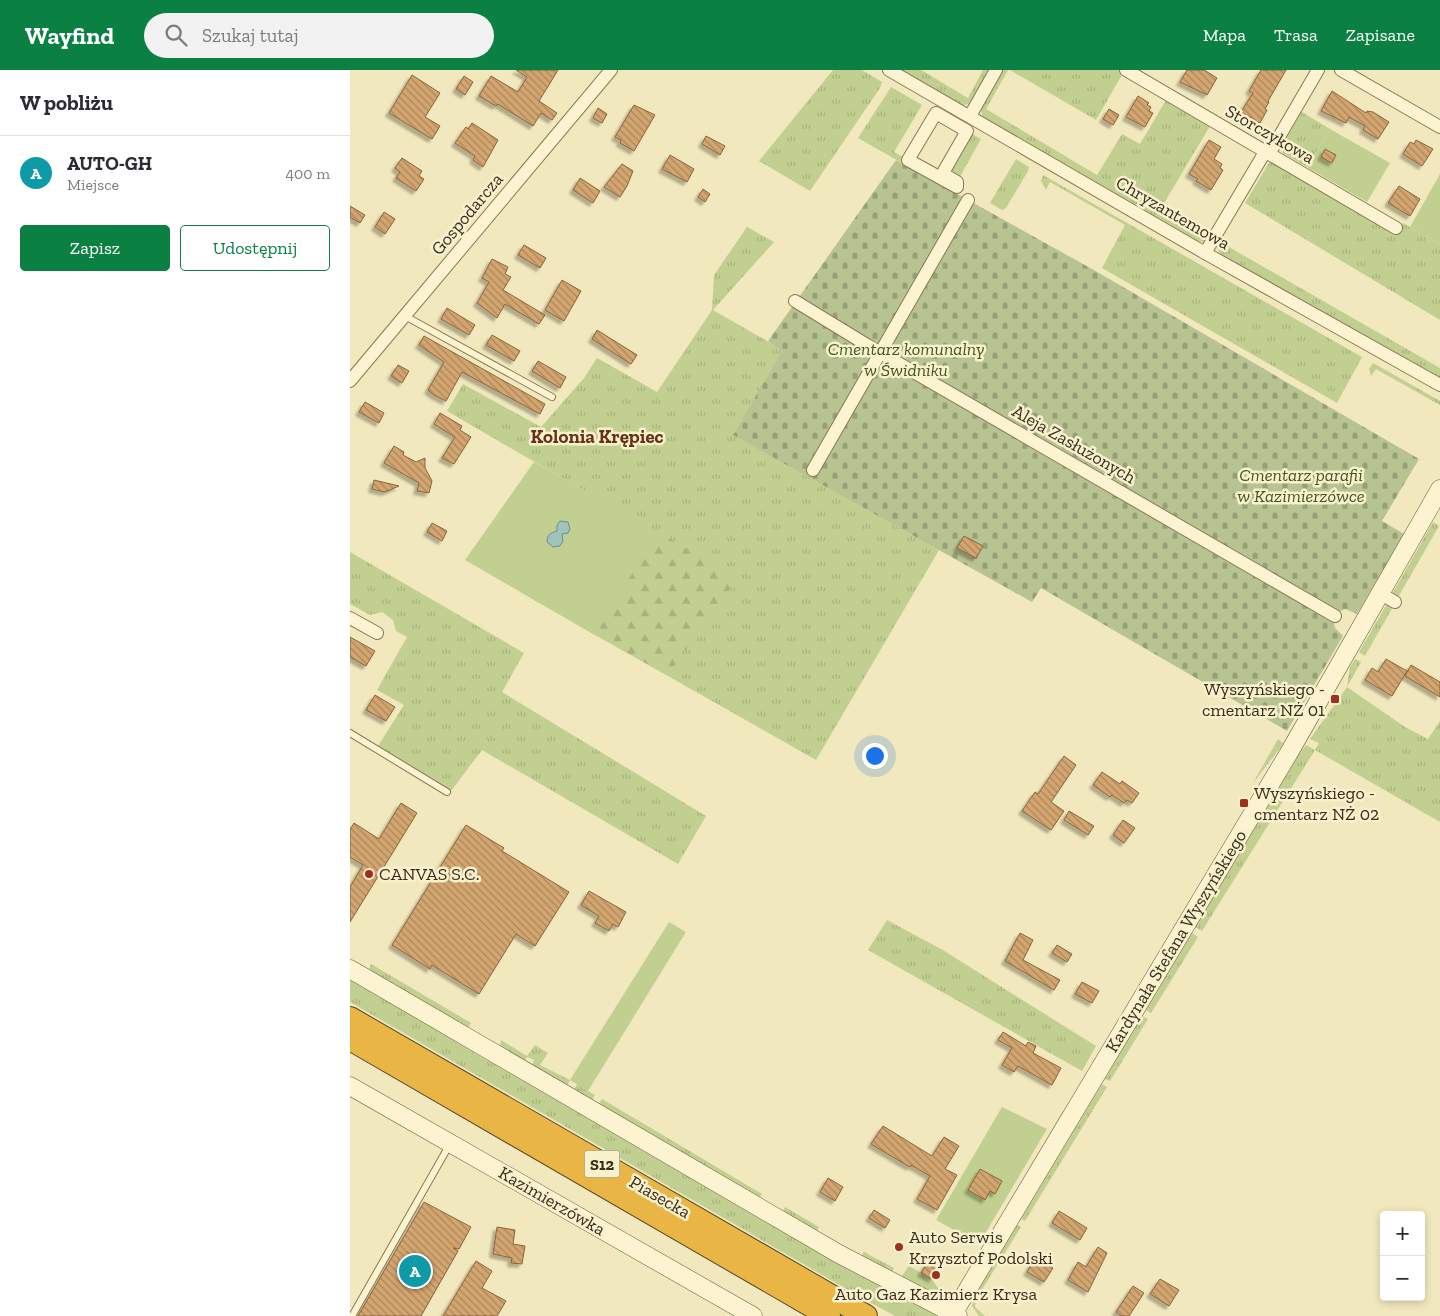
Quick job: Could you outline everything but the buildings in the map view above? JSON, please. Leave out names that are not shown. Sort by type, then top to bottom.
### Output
[{"type":"highway","name":"Piasecka","points":[[350,1018],[866,1316]]},
{"type":"highway","name":"Piasecka","points":[[350,1039],[829,1316]]},
{"type":"street","name":"Gospodarcza","points":[[350,381],[611,70]]},
{"type":"street","name":"Chryzantemowa","points":[[889,70],[1440,385]]},
{"type":"street","points":[[970,116],[996,70]]},
{"type":"street","name":"Storczykowa","points":[[1126,70],[1396,228]]},
{"type":"street","points":[[1205,252],[1318,70]]},
{"type":"street","points":[[1341,70],[1440,127]]},
{"type":"street","points":[[936,113],[967,131],[944,171],[945,175],[957,182],[958,187],[908,160],[936,113]]},
{"type":"street","points":[[813,470],[968,200]]},
{"type":"street","name":"Aleja Zasłużonych","points":[[795,301],[881,353],[1335,616]]},
{"type":"street","name":"Kardynała Stefana Wyszyńskiego","points":[[956,1315],[1388,598],[1440,490]]},
{"type":"street","points":[[350,618],[377,633]]},
{"type":"street","points":[[350,969],[839,1254],[956,1315]]},
{"type":"street","name":"Kazimierzówka","points":[[350,1086],[754,1316]]},
{"type":"lane","points":[[405,316],[552,397]]},
{"type":"lane","points":[[350,733],[447,792]]},
{"type":"lane","points":[[352,1316],[450,1143]]},
{"type":"green space","points":[[833,70],[862,70],[882,82],[880,88],[810,191],[759,161]]},
{"type":"green space","points":[[901,70],[921,70],[968,98],[983,70],[991,70],[970,104],[962,105]]},
{"type":"green space","points":[[1002,70],[1008,70],[986,109],[1097,175],[1122,134],[1140,144],[1166,100],[1210,126],[1160,210],[1197,232],[1207,230],[1212,233],[1204,242],[1195,241],[983,118],[980,108]]},
{"type":"green space","points":[[1010,70],[1118,70],[1123,73],[1096,120]]},
{"type":"green space","points":[[891,87],[922,105],[894,152],[957,187],[955,193],[858,138]]},
{"type":"green space","points":[[1302,112],[1330,129],[1307,167],[1283,153],[1282,145]]},
{"type":"green space","points":[[1330,129],[1390,163],[1367,202],[1307,167]]},
{"type":"green space","points":[[967,131],[981,139],[957,182],[945,175]]},
{"type":"green space","points":[[1016,159],[1029,167],[1028,171],[1006,208],[1002,210],[990,203]]},
{"type":"green space","name":"Cmentarz komunalny w Świdniku","points":[[896,160],[1092,269],[1419,459],[1382,521],[1404,534],[1357,614],[1345,609],[1336,616],[1335,628],[1343,636],[1287,731],[1041,588],[1032,602],[733,435],[782,351],[768,341]]},
{"type":"green space","points":[[1270,161],[1397,235],[1403,223],[1440,244],[1440,320],[1245,203]]},
{"type":"green space","points":[[1440,174],[1440,244],[1410,227]]},
{"type":"green space","points":[[1043,175],[1362,357],[1337,403],[1102,268],[1125,225],[1050,182],[1046,190],[1041,181]]},
{"type":"green space","points":[[747,227],[774,242],[713,310],[783,350],[734,435],[939,550],[816,760],[520,592],[588,493],[447,411],[463,384],[541,427],[584,378],[597,358],[657,392],[712,310],[714,275]]},
{"type":"green space","points":[[1220,237],[1223,239],[1222,243],[1440,368],[1440,378],[1221,255],[1216,246]]},
{"type":"green space","points":[[1373,363],[1440,401],[1440,405],[1376,369],[1371,376],[1369,369]]},
{"type":"green space","points":[[534,462],[659,532],[593,634],[465,560]]},
{"type":"green space","points":[[1433,522],[1439,526],[1397,599],[1391,596]]},
{"type":"green space","points":[[659,532],[738,578],[667,675],[593,634]]},
{"type":"green space","points":[[350,552],[524,653],[502,692],[706,816],[678,864],[482,750],[451,791],[378,746],[404,705],[377,690],[407,637],[396,631],[393,620],[382,612],[370,615],[350,604]]},
{"type":"green space","points":[[1388,602],[1394,605],[1365,656],[1359,652]]},
{"type":"green space","points":[[1355,659],[1361,662],[1347,687],[1350,667]]},
{"type":"green space","points":[[1347,687],[1405,727],[1428,739],[1440,721],[1440,822],[1315,750],[1319,743],[1310,739]]},
{"type":"green space","points":[[1278,739],[1283,743],[1253,783]]},
{"type":"green space","points":[[1306,745],[1315,750],[1202,931],[1195,927],[1298,756]]},
{"type":"green space","points":[[887,920],[941,949],[1096,1046],[1082,1071],[868,950]]},
{"type":"green space","points":[[669,922],[686,932],[588,1091],[570,1080]]},
{"type":"green space","points":[[1192,933],[1198,937],[1151,1013],[1146,1010]]},
{"type":"green space","points":[[371,964],[471,1023],[468,1028],[369,970]]},
{"type":"green space","points":[[350,977],[483,1058],[943,1316],[895,1316],[862,1298],[350,1002]]},
{"type":"green space","points":[[1142,1016],[1148,1019],[1110,1081],[1105,1079]]},
{"type":"green space","points":[[501,1040],[527,1056],[535,1045],[548,1053],[540,1065],[570,1080],[567,1086],[532,1065],[534,1060],[527,1057],[525,1061],[500,1046]]},
{"type":"green space","points":[[577,1084],[595,1095],[592,1100],[574,1090]]},
{"type":"green space","points":[[1102,1084],[1107,1087],[1025,1221],[1021,1219]]},
{"type":"green space","points":[[602,1099],[762,1194],[759,1198],[599,1104]]},
{"type":"green space","points":[[1002,1107],[1047,1129],[979,1244],[936,1220]]},
{"type":"green space","points":[[1063,1111],[1065,1112],[1010,1206],[1008,1204]]},
{"type":"green space","points":[[785,1207],[819,1227],[817,1231],[783,1211]]},
{"type":"green space","points":[[1017,1225],[1021,1227],[976,1299],[975,1307],[985,1316],[979,1316],[972,1306],[973,1299]]},
{"type":"green space","points":[[864,1252],[894,1268],[892,1273],[861,1257]]},
{"type":"green space","points":[[909,1266],[932,1279],[941,1293],[948,1296],[939,1296],[901,1277]]},
{"type":"water","points":[[560,521],[568,522],[570,529],[568,533],[562,534],[563,541],[560,546],[553,547],[547,542],[548,537],[551,533],[557,531],[557,525]]},
{"type":"place","name":"Wyszyńskiego - cmentarz NŻ 01","points":[[1335,699]]},
{"type":"place","name":"Wyszyńskiego - cmentarz NŻ 02","points":[[1244,803]]},
{"type":"place","name":"CANVAS S.C.","points":[[369,874]]},
{"type":"place","name":"Auto Serwis Krzysztof Podolski","points":[[899,1247]]},
{"type":"place","name":"AUTO-GH","points":[[415,1271]]},
{"type":"place","name":"Auto Gaz Kazimierz Krysa","points":[[936,1275]]},
{"type":"district","name":"Kolonia Krępiec","points":[[597,436]]},
{"type":"park label","name":"Cmentarz parafii w Kazimierzówce","points":[[1301,485]]}]
